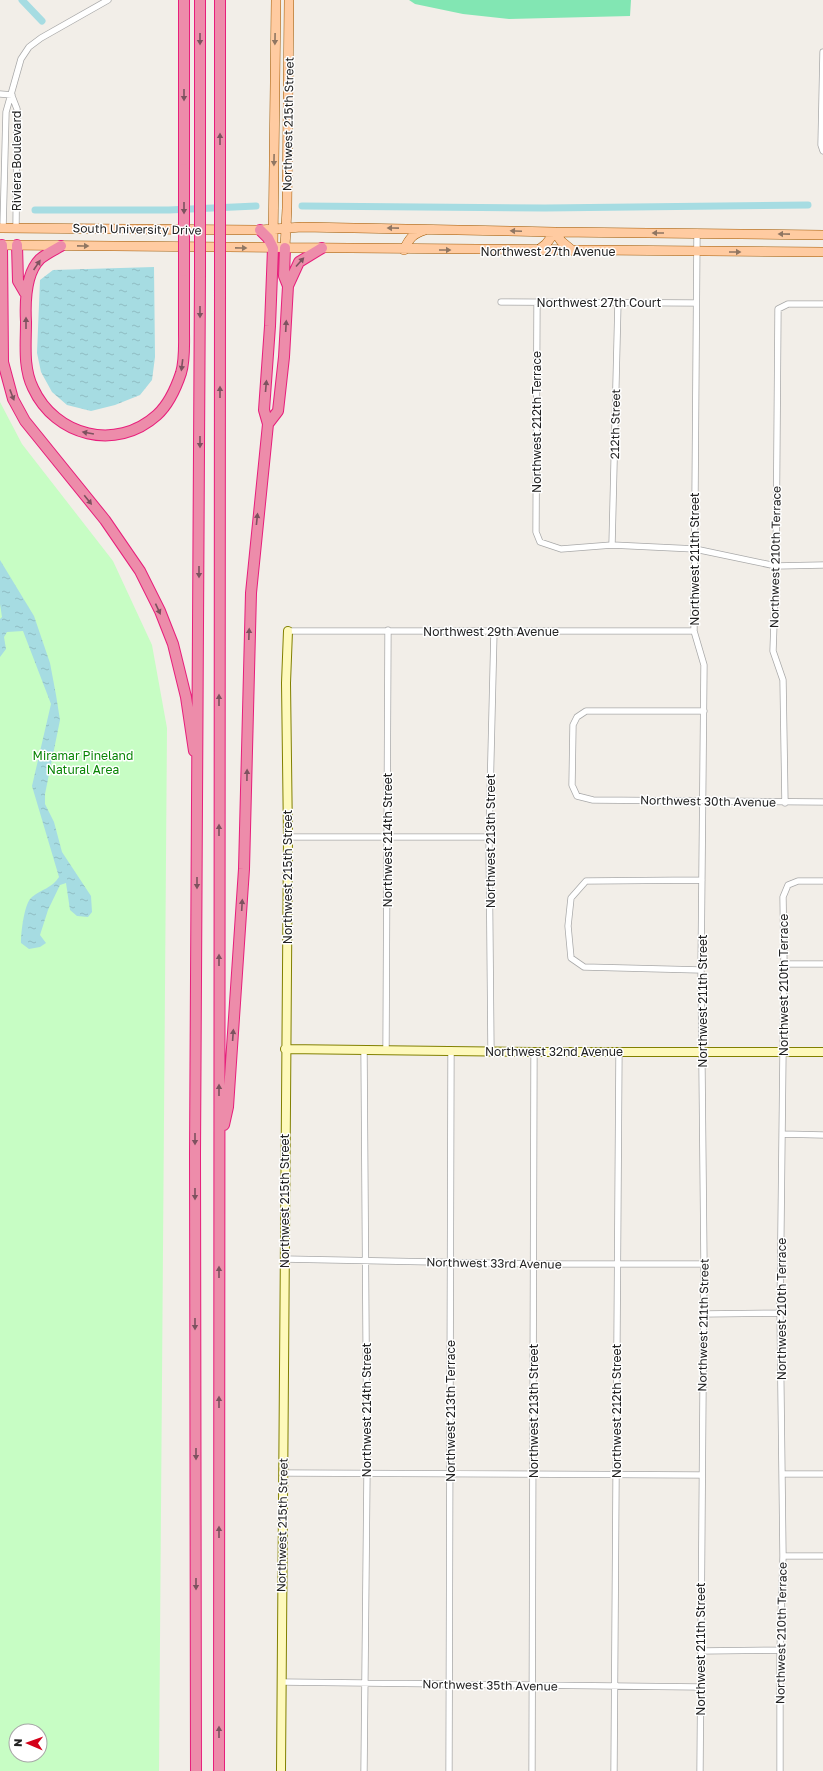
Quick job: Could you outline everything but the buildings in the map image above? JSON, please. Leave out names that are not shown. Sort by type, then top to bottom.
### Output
[{"type":"highway","points":[[61,246],[41,259],[36,265],[26,293],[26,363],[32,386],[38,397],[54,417],[71,428],[97,435],[115,434],[138,427],[157,415],[172,395],[181,372],[184,350],[184,0]]},
{"type":"highway","points":[[196,1771],[195,1155],[198,774],[200,0]]},
{"type":"highway","points":[[219,1771],[220,0]]},
{"type":"highway","points":[[219,1143],[228,1107],[239,947],[247,791],[248,664],[251,593],[268,424],[264,410],[270,326],[273,248],[268,238],[260,230]]},
{"type":"highway","points":[[1,245],[3,362],[13,399],[25,421],[125,548],[140,571],[160,611],[173,644],[181,672],[198,774]]},
{"type":"highway","points":[[17,246],[18,281],[26,293]]},
{"type":"highway","points":[[285,248],[284,276],[288,286]]},
{"type":"highway","points":[[268,424],[278,411],[284,357],[288,286],[299,262],[322,248]]},
{"type":"main road","name":"Northwest 215th Street","points":[[273,248],[276,0]]},
{"type":"main road","name":"Northwest 215th Street","points":[[285,248],[289,0]]},
{"type":"main road","name":"Northwest 27th Avenue","points":[[273,229],[286,227],[432,228],[555,232],[823,235]]},
{"type":"main road","name":"South University Drive","points":[[2,228],[273,229]]},
{"type":"main road","points":[[1,245],[2,228]]},
{"type":"main road","points":[[16,228],[17,246]]},
{"type":"main road","points":[[404,250],[409,239],[414,234],[432,228]]},
{"type":"main road","points":[[537,250],[546,244],[555,232],[573,251]]},
{"type":"main road","name":"South University Drive","points":[[1,245],[273,248]]},
{"type":"main road","name":"Northwest 27th Avenue","points":[[273,248],[823,252]]},
{"type":"street","name":"Riviera Boulevard","points":[[2,228],[6,112],[12,95],[19,65],[29,47],[41,38],[108,0]]},
{"type":"street","points":[[823,52],[821,145],[823,151]]},
{"type":"street","points":[[0,94],[12,95]]},
{"type":"street","name":"Riviera Boulevard","points":[[12,95],[17,109],[16,228]]},
{"type":"street","name":"Northwest 211th Street","points":[[697,233],[694,631],[704,665],[704,801],[701,970],[704,1264],[701,1475],[700,1771]]},
{"type":"street","name":"Northwest 27th Court","points":[[501,302],[696,303]]},
{"type":"street","name":"Northwest 212th Terrace","points":[[537,302],[536,532],[540,542],[561,549],[612,545]]},
{"type":"street","name":"212th Street","points":[[612,545],[618,302]]},
{"type":"street","name":"Northwest 210th Terrace","points":[[785,803],[783,680],[773,650],[776,566],[778,309],[788,304],[823,304]]},
{"type":"street","points":[[612,545],[695,549],[776,566],[823,565]]},
{"type":"street","name":"Northwest 214th Street","points":[[386,1050],[388,630]]},
{"type":"street","name":"Northwest 29th Avenue","points":[[288,631],[694,631]]},
{"type":"street","name":"Northwest 215th Street","points":[[281,1771],[280,1682],[288,837],[286,683],[288,631]]},
{"type":"street","name":"Northwest 213th Street","points":[[491,1051],[489,837],[494,631]]},
{"type":"street","name":"Northwest 30th Avenue","points":[[704,711],[586,712],[577,717],[573,725],[572,785],[577,796],[593,800],[785,803],[823,802]]},
{"type":"street","points":[[288,837],[489,837]]},
{"type":"street","points":[[701,970],[584,967],[571,958],[568,926],[571,898],[586,881],[702,880]]},
{"type":"street","name":"Northwest 210th Terrace","points":[[780,1771],[780,1650],[783,1556],[780,1313],[783,1134],[783,897],[788,885],[798,881],[823,881]]},
{"type":"street","points":[[784,964],[823,964]]},
{"type":"street","name":"Northwest 32nd Avenue","points":[[285,1049],[534,1052],[823,1052]]},
{"type":"street","name":"Northwest 214th Street","points":[[364,1050],[367,1473],[364,1771]]},
{"type":"street","name":"Northwest 213th Terrace","points":[[449,1771],[451,1050]]},
{"type":"street","name":"Northwest 212th Street","points":[[614,1771],[616,1263],[619,1051]]},
{"type":"street","name":"Northwest 213th Street","points":[[532,1771],[534,1052]]},
{"type":"street","points":[[783,1134],[823,1135]]},
{"type":"street","name":"Northwest 33rd Avenue","points":[[284,1259],[534,1264],[704,1264]]},
{"type":"street","points":[[703,1314],[780,1313]]},
{"type":"street","points":[[283,1473],[701,1475]]},
{"type":"street","points":[[783,1474],[823,1474]]},
{"type":"street","points":[[783,1556],[823,1556]]},
{"type":"street","points":[[701,1651],[780,1650]]},
{"type":"street","name":"Northwest 35th Avenue","points":[[280,1682],[700,1687]]},
{"type":"green space","points":[[409,0],[631,0],[630,16],[509,19],[463,14],[415,4]]},
{"type":"green space","name":"Miramar Pineland Natural Area","points":[[0,402],[22,444],[113,561],[152,645],[167,728],[159,1771],[0,1771]]},
{"type":"water","points":[[154,267],[155,357],[152,380],[140,395],[115,405],[91,411],[67,405],[52,392],[41,372],[37,353],[40,280],[53,270]]},
{"type":"water","points":[[0,560],[34,616],[50,663],[60,720],[45,794],[45,804],[54,822],[62,852],[91,896],[92,912],[88,917],[77,916],[70,910],[66,883],[60,885],[48,910],[40,935],[46,943],[40,947],[29,949],[21,943],[22,926],[29,900],[50,886],[59,877],[32,786],[51,704],[23,631],[7,632],[4,637],[6,649],[0,657],[0,619],[2,617],[0,604]]},
{"type":"waterway","points":[[22,0],[42,21]]},
{"type":"waterway","points":[[302,206],[545,208],[808,205]]},
{"type":"waterway","points":[[35,210],[169,210],[256,206]]}]
